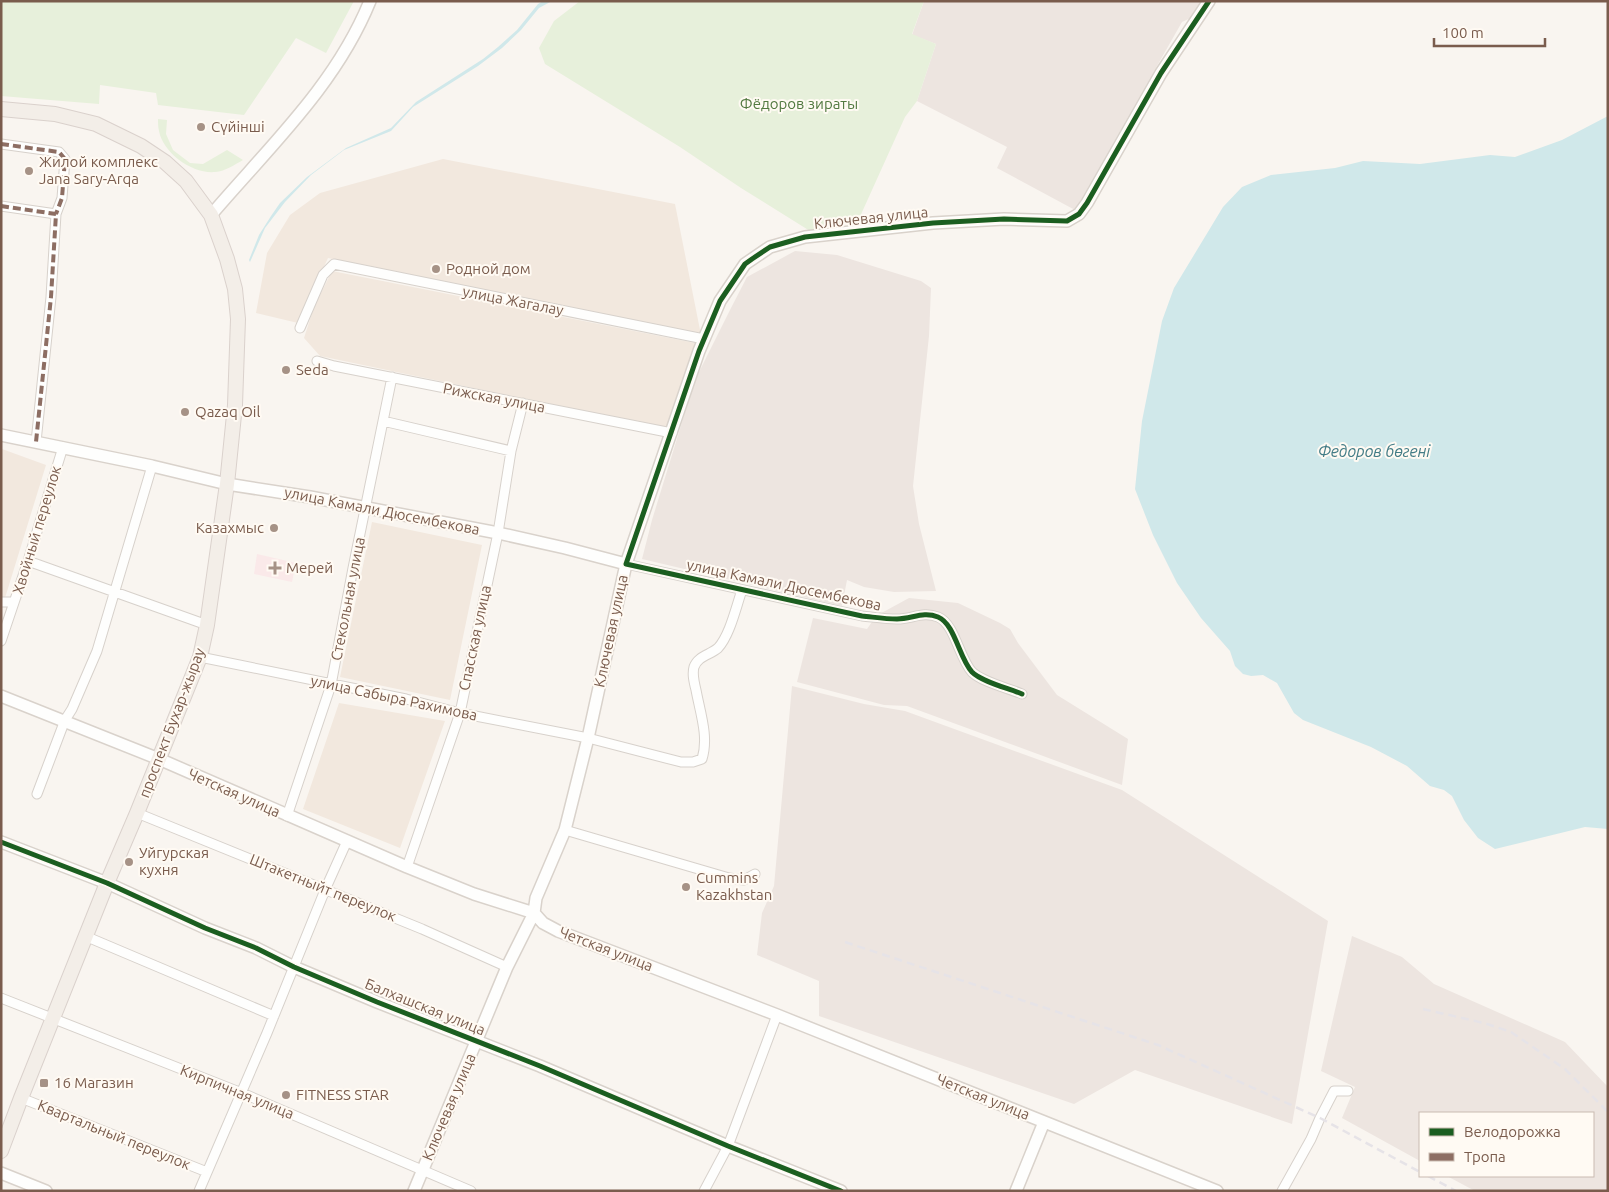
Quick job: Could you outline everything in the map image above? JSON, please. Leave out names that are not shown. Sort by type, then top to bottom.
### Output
[{"type":"main road","name":"проспект Бухар-жырау","points":[[1,109],[55,114],[96,124],[141,146],[165,162],[186,181],[211,215],[227,259],[235,290],[238,319],[235,406],[227,484],[207,625],[200,657],[20,1098],[1,1151]]},
{"type":"street","points":[[211,215],[310,102],[343,54],[362,21],[370,1]]},
{"type":"street","name":"Ключевая улица","points":[[414,1191],[507,967],[534,913],[536,898],[565,830],[588,738],[626,564],[704,339],[720,301],[745,264],[770,247],[805,237],[933,223],[1004,219],[1067,221],[1079,214],[1162,73],[1209,1]]},
{"type":"street","points":[[1,144],[59,152],[65,159],[62,198],[56,214],[51,297],[36,442]]},
{"type":"street","points":[[1,206],[56,214]]},
{"type":"street","name":"улица Жагалау","points":[[300,328],[323,275],[334,264],[704,339]]},
{"type":"street","name":"Рижская улица","points":[[317,361],[672,433]]},
{"type":"street","name":"Стекольная улица","points":[[287,816],[332,685],[365,507],[392,377]]},
{"type":"street","name":"Спасская улица","points":[[407,867],[460,713],[498,533],[511,450],[523,403]]},
{"type":"street","points":[[382,422],[511,450]]},
{"type":"street","name":"улица Камали Дюсембекова","points":[[1,435],[152,466],[227,484],[365,507],[498,533],[626,564],[862,616],[899,619],[926,614],[937,617],[945,622],[961,655],[974,674],[1022,694]]},
{"type":"street","name":"Хвойный переулок","points":[[1,641],[63,447]]},
{"type":"street","points":[[37,794],[65,720],[96,652],[116,592],[152,466]]},
{"type":"street","points":[[28,561],[207,625]]},
{"type":"street","name":"улица Сабыра Рахимова","points":[[200,657],[460,713],[588,738],[682,762],[693,762],[702,758],[705,750],[705,738],[694,680],[694,668],[697,660],[718,648],[726,635],[742,590]]},
{"type":"street","points":[[1,602],[14,602]]},
{"type":"street","name":"Четская улица","points":[[1,696],[65,720],[158,759],[407,867],[474,894],[534,913],[543,922],[558,931],[777,1015],[1217,1191]]},
{"type":"street","name":"Штакетныйт переулок","points":[[137,813],[422,929],[507,967]]},
{"type":"street","points":[[565,830],[729,878],[744,880],[755,874]]},
{"type":"street","points":[[199,1191],[347,841]]},
{"type":"street","name":"Балхашская улица","points":[[1,842],[107,883],[205,928],[256,948],[294,967],[443,1029],[606,1093],[728,1146],[841,1191]]},
{"type":"street","points":[[86,936],[274,1016]]},
{"type":"street","name":"Кирпичная улица","points":[[1,998],[242,1093],[471,1191]]},
{"type":"street","points":[[704,1191],[728,1146],[777,1015]]},
{"type":"street","points":[[1282,1191],[1311,1139],[1334,1090],[1348,1091]]},
{"type":"street","name":"Квартальный переулок","points":[[20,1098],[207,1172]]},
{"type":"street","points":[[1017,1191],[1044,1122]]},
{"type":"street","points":[[1,1173],[46,1191]]},
{"type":"shaded area","points":[[924,1],[1201,1],[1193,17],[1182,22],[1075,210],[997,168],[1007,147],[917,101],[936,44],[912,35]]},
{"type":"shaded area","points":[[443,159],[675,204],[701,335],[328,258],[298,323],[256,313],[267,253],[290,215],[320,193]]},
{"type":"shaded area","points":[[795,251],[837,255],[921,281],[931,288],[929,336],[913,486],[919,524],[936,591],[894,592],[864,587],[847,580],[842,606],[642,559],[695,380],[747,277]]},
{"type":"shaded area","points":[[332,271],[695,343],[669,429],[320,356],[304,338],[314,307]]},
{"type":"shaded area","points":[[2,449],[46,465],[5,598],[1,597]]},
{"type":"shaded area","points":[[372,522],[482,545],[450,700],[340,677]]},
{"type":"shaded area","name":"Мерей","points":[[257,554],[296,563],[292,582],[254,574]]},
{"type":"shaded area","points":[[909,598],[958,603],[1010,629],[1018,643],[1057,695],[1128,739],[1122,785],[907,706],[884,705],[797,682],[813,618],[867,629],[876,616]]},
{"type":"shaded area","points":[[792,686],[864,704],[905,711],[1122,790],[1328,921],[1292,1124],[1135,1070],[1074,1104],[819,1016],[819,981],[757,955],[762,913],[774,886]]},
{"type":"shaded area","points":[[339,703],[445,721],[400,848],[303,809]]},
{"type":"shaded area","points":[[1352,936],[1402,957],[1434,984],[1565,1042],[1608,1087],[1608,1191],[1475,1191],[1449,1177],[1594,1177],[1594,1112],[1419,1112],[1419,1160],[1342,1118],[1355,1087],[1321,1071]]},
{"type":"green space","points":[[1,1],[354,1],[326,53],[296,38],[244,115],[158,105],[156,93],[100,85],[99,104],[1,96]]},
{"type":"green space","name":"Фёдоров зираты","points":[[580,1],[924,1],[912,34],[936,44],[917,101],[905,117],[858,221],[810,231],[680,147],[545,64],[539,48],[554,21]]},
{"type":"green space","points":[[158,119],[167,120],[166,134],[173,150],[190,163],[203,164],[227,150],[243,160],[226,169],[215,172],[197,170],[188,166],[166,147],[159,131]]},
{"type":"water","points":[[543,1],[552,1],[539,8],[521,30],[502,48],[478,66],[413,107],[391,131],[344,150],[311,175],[285,202],[265,228],[250,262],[249,260],[259,235],[271,216],[280,203],[307,177],[346,148],[391,128],[416,102],[483,59],[498,47],[517,30],[538,4]]},
{"type":"water","name":"Федоров бөгені","points":[[1608,116],[1608,829],[1585,827],[1495,849],[1478,838],[1464,820],[1452,796],[1444,790],[1430,786],[1407,766],[1371,747],[1303,720],[1294,713],[1277,683],[1263,675],[1251,676],[1243,674],[1235,666],[1230,651],[1201,618],[1177,583],[1153,535],[1135,489],[1142,421],[1162,321],[1174,288],[1223,207],[1242,187],[1271,175],[1335,168],[1363,161],[1420,164],[1490,155],[1515,157],[1562,140]]},
{"type":"railway","points":[[845,942],[1158,1045],[1320,1118],[1419,1171]]},
{"type":"railway","points":[[1423,1009],[1484,1023],[1511,1032],[1565,1069],[1608,1112]]},
{"type":"railway","points":[[1430,1177],[1456,1191]]},
{"type":"marked path","points":[[1,144],[59,152],[65,159],[62,198],[56,214]]},
{"type":"marked path","points":[[1,206],[56,214],[51,297],[36,442]]},
{"type":"cycle path","points":[[1022,694],[976,676],[968,666],[949,627],[944,621],[933,615],[902,619],[862,616],[626,564],[699,351],[720,301],[745,264],[770,247],[805,237],[933,223],[1004,219],[1067,221],[1079,214],[1087,203],[1161,73],[1209,1]]},
{"type":"cycle path","points":[[1,842],[107,883],[205,928],[256,948],[294,967],[377,1002],[540,1066],[728,1146],[841,1191]]},
{"type":"place","name":"Сүйінші","points":[[201,127]]},
{"type":"place","name":"Жилой комплекс Jana Sary-Arqa","points":[[29,171]]},
{"type":"place","name":"Родной дом","points":[[436,269]]},
{"type":"place","name":"Seda","points":[[286,370]]},
{"type":"place","name":"Qazaq Oil","points":[[185,412]]},
{"type":"place","name":"Казахмыс","points":[[274,528]]},
{"type":"place","name":"Мерей","points":[[275,568]]},
{"type":"place","name":"Уйгурская кухня","points":[[129,862]]},
{"type":"place","name":"Cummins Kazakhstan","points":[[686,887]]},
{"type":"place","name":"16 Магазин","points":[[44,1083]]},
{"type":"place","name":"FITNESS STAR","points":[[286,1095]]}]
